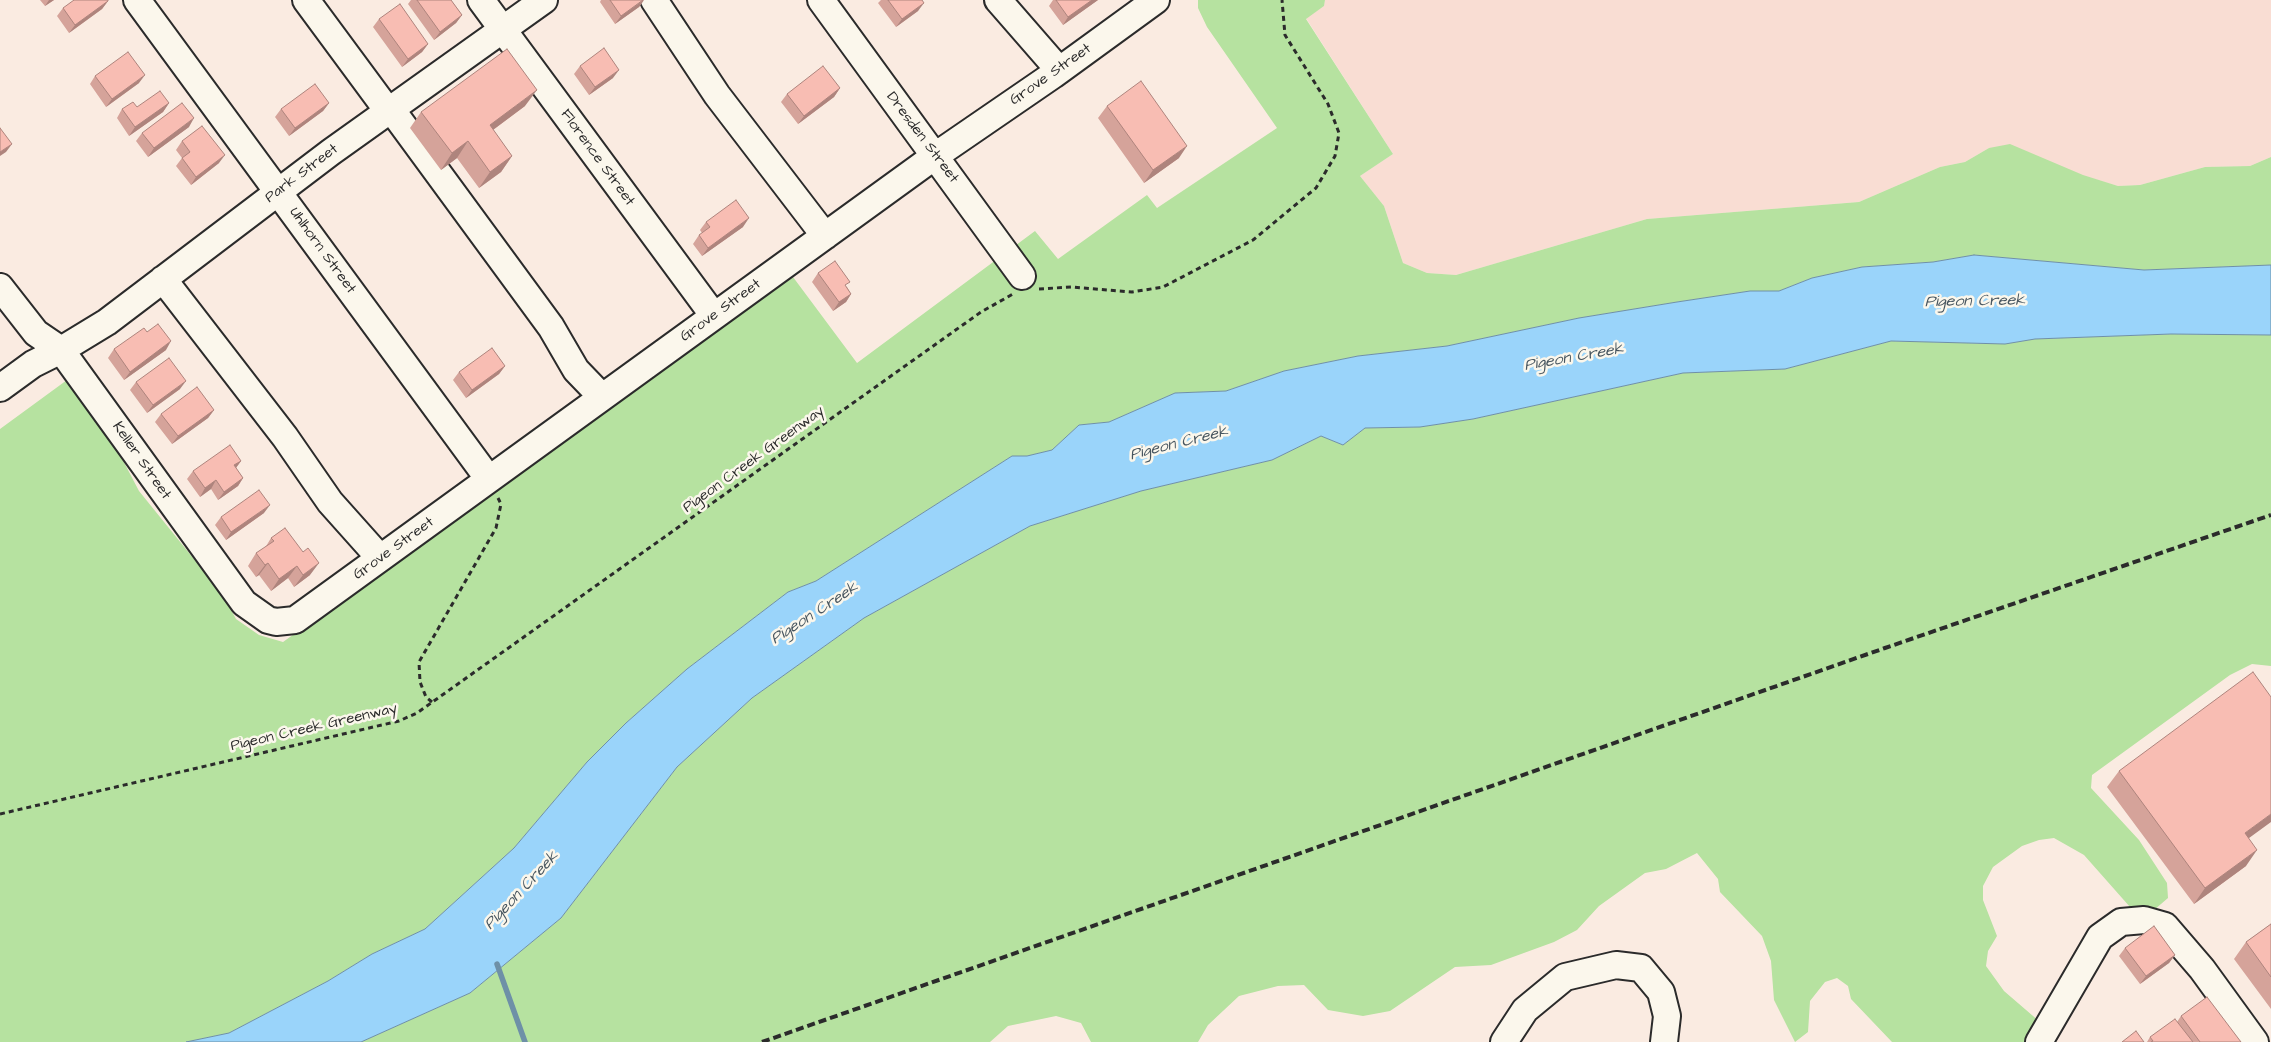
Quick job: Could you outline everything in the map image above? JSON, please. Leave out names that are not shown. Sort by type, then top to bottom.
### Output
[{"type":"street","name":"Uhlhorn Street","points":[[137,0],[488,478]]},
{"type":"street","points":[[306,0],[551,326],[576,370],[602,397]]},
{"type":"street","name":"Florence Street","points":[[481,0],[714,316]]},
{"type":"street","name":"Park Street","points":[[0,388],[33,364],[61,350],[106,322],[389,110],[544,0]]},
{"type":"street","points":[[654,0],[717,95],[825,236]]},
{"type":"street","name":"Dresden Street","points":[[821,0],[935,156],[1025,286]]},
{"type":"street","points":[[998,0],[1060,70]]},
{"type":"street","name":"Grove Street","points":[[288,622],[295,620],[488,478],[935,156],[1060,70],[1156,0]]},
{"type":"street","points":[[163,279],[285,437],[330,502],[380,558]]},
{"type":"street","name":"Keller Street","points":[[0,287],[36,333],[61,350],[244,603],[268,620],[288,622]]},
{"type":"street","points":[[2038,1042],[2100,936],[2121,922],[2144,920],[2165,926],[2202,969],[2256,1042]]},
{"type":"street","points":[[1504,1042],[1525,1010],[1565,977],[1616,965],[1641,968],[1661,992],[1666,1016],[1664,1042]]},
{"type":"path","name":"Pigeon Creek Greenway","points":[[0,814],[399,721],[417,713],[980,312],[1025,286],[1071,287],[1132,292],[1163,287],[1253,240],[1316,188],[1335,156],[1339,133],[1328,104],[1285,35],[1282,0]]},
{"type":"path","points":[[432,702],[426,697],[420,682],[419,662],[496,528],[501,504],[488,478]]},
{"type":"shaded area","points":[[1325,0],[2271,0],[2271,157],[2250,166],[2205,167],[2140,185],[2118,186],[1989,148],[1965,162],[1940,167],[1859,202],[1647,219],[1456,275],[1427,273],[1403,263],[1384,206],[1360,176],[1393,154],[1306,18],[1324,6]]},
{"type":"green space","points":[[1198,0],[1325,0],[1324,6],[1306,19],[1393,154],[1360,176],[1384,206],[1403,263],[1427,273],[1456,275],[1647,219],[1859,202],[1940,167],[1965,162],[1989,148],[2010,144],[2083,175],[2118,186],[2140,185],[2205,167],[2250,166],[2271,157],[2271,265],[2144,270],[1974,255],[1933,262],[1862,267],[1812,278],[1779,291],[1750,291],[1677,302],[1579,318],[1447,346],[1358,356],[1284,371],[1226,391],[1175,393],[1109,422],[1079,425],[1052,450],[1027,456],[1012,456],[816,581],[788,592],[687,669],[626,723],[587,762],[514,848],[425,929],[372,954],[328,981],[229,1033],[186,1042],[0,1042],[0,429],[67,380],[117,449],[139,491],[223,595],[236,619],[259,635],[283,642],[793,277],[857,363],[1035,231],[1058,259],[1147,195],[1157,208],[1277,128],[1207,27],[1198,8]]},
{"type":"green space","points":[[2171,334],[2271,335],[2271,666],[2252,664],[2230,675],[2092,775],[2091,788],[2139,840],[2167,883],[2168,898],[2154,910],[2130,907],[2084,855],[2054,838],[2039,840],[2022,846],[1993,867],[1983,886],[1983,900],[1997,936],[1988,951],[1986,966],[2004,991],[2040,1022],[2026,1042],[1892,1042],[1851,999],[1848,986],[1837,978],[1825,982],[1810,1001],[1808,1032],[1795,1042],[1774,1000],[1771,961],[1762,936],[1720,892],[1718,879],[1697,853],[1666,869],[1645,873],[1599,906],[1577,930],[1554,942],[1491,965],[1455,967],[1390,1011],[1363,1016],[1328,1010],[1304,985],[1278,986],[1239,996],[1208,1025],[1198,1042],[1091,1042],[1081,1023],[1056,1016],[1008,1026],[990,1042],[361,1042],[470,993],[561,918],[677,767],[752,698],[864,618],[1030,526],[1141,491],[1272,460],[1321,436],[1343,445],[1365,428],[1420,427],[1473,419],[1683,373],[1785,369],[1891,341],[2005,344],[2035,339]]},
{"type":"water","name":"Pigeon Creek","points":[[1974,255],[2144,270],[2271,265],[2271,335],[2171,334],[2035,339],[2005,344],[1891,341],[1785,369],[1683,373],[1473,419],[1420,427],[1365,428],[1343,445],[1321,436],[1272,460],[1141,491],[1030,526],[864,618],[752,698],[677,767],[561,918],[470,993],[361,1042],[186,1042],[229,1033],[328,981],[372,954],[425,929],[514,848],[587,762],[626,723],[687,669],[788,592],[816,581],[1012,456],[1027,456],[1052,450],[1079,425],[1109,422],[1175,393],[1226,391],[1284,371],[1358,356],[1447,346],[1579,318],[1677,302],[1750,291],[1779,291],[1812,278],[1862,267],[1933,262]]},
{"type":"building","points":[[74,0],[108,1],[75,25],[63,8]]},
{"type":"building","points":[[417,0],[451,0],[462,15],[440,32]]},
{"type":"building","points":[[610,0],[643,0],[621,16]]},
{"type":"building","points":[[888,0],[922,0],[924,3],[902,19]]},
{"type":"building","points":[[1056,0],[1092,0],[1068,17]]},
{"type":"building","points":[[400,4],[428,44],[408,59],[379,19]]},
{"type":"building","points":[[604,48],[619,70],[595,87],[580,66]]},
{"type":"building","points":[[507,49],[537,90],[490,125],[512,156],[490,172],[468,141],[452,153],[421,112]]},
{"type":"building","points":[[128,52],[145,75],[112,99],[95,76]]},
{"type":"building","points":[[823,66],[840,88],[804,116],[787,94]]},
{"type":"building","points":[[1141,81],[1187,146],[1153,170],[1107,106]]},
{"type":"building","points":[[315,84],[329,103],[295,128],[281,109]]},
{"type":"building","points":[[160,91],[169,103],[135,127],[122,109],[133,102],[137,107]]},
{"type":"building","points":[[182,103],[194,118],[154,148],[142,133]]},
{"type":"building","points":[[202,126],[225,155],[196,177],[182,158],[190,152],[182,141]]},
{"type":"building","points":[[0,128],[12,144],[0,152]]},
{"type":"building","points":[[736,200],[749,218],[708,248],[699,235],[710,227],[706,222]]},
{"type":"building","points":[[835,261],[850,282],[845,285],[851,294],[839,302],[818,273]]},
{"type":"building","points":[[158,324],[171,341],[130,372],[114,349],[144,328],[147,332]]},
{"type":"building","points":[[492,348],[505,366],[472,390],[459,372]]},
{"type":"building","points":[[169,358],[186,381],[153,405],[136,382]]},
{"type":"building","points":[[197,387],[214,410],[178,436],[161,414]]},
{"type":"building","points":[[230,445],[241,461],[234,465],[243,478],[224,492],[216,480],[205,488],[193,471]]},
{"type":"building","points":[[259,490],[270,505],[231,532],[221,517]]},
{"type":"building","points":[[285,528],[303,552],[308,548],[319,563],[303,575],[297,566],[279,579],[268,563],[265,565],[256,553],[274,541],[271,538]]},
{"type":"building","points":[[2253,672],[2271,697],[2271,814],[2245,833],[2257,850],[2205,888],[2119,771]]},
{"type":"building","points":[[2271,924],[2271,977],[2246,942]]},
{"type":"building","points":[[2154,926],[2175,955],[2146,976],[2125,948]]},
{"type":"building","points":[[2207,997],[2241,1042],[2200,1042],[2181,1016]]},
{"type":"building","points":[[2175,1019],[2193,1042],[2151,1042],[2153,1041],[2150,1037]]},
{"type":"building","points":[[2136,1031],[2144,1042],[2122,1042]]},
{"type":"waterway","points":[[497,964],[525,1042]]},
{"type":"railway","points":[[762,1042],[1885,648],[2271,515]]}]
